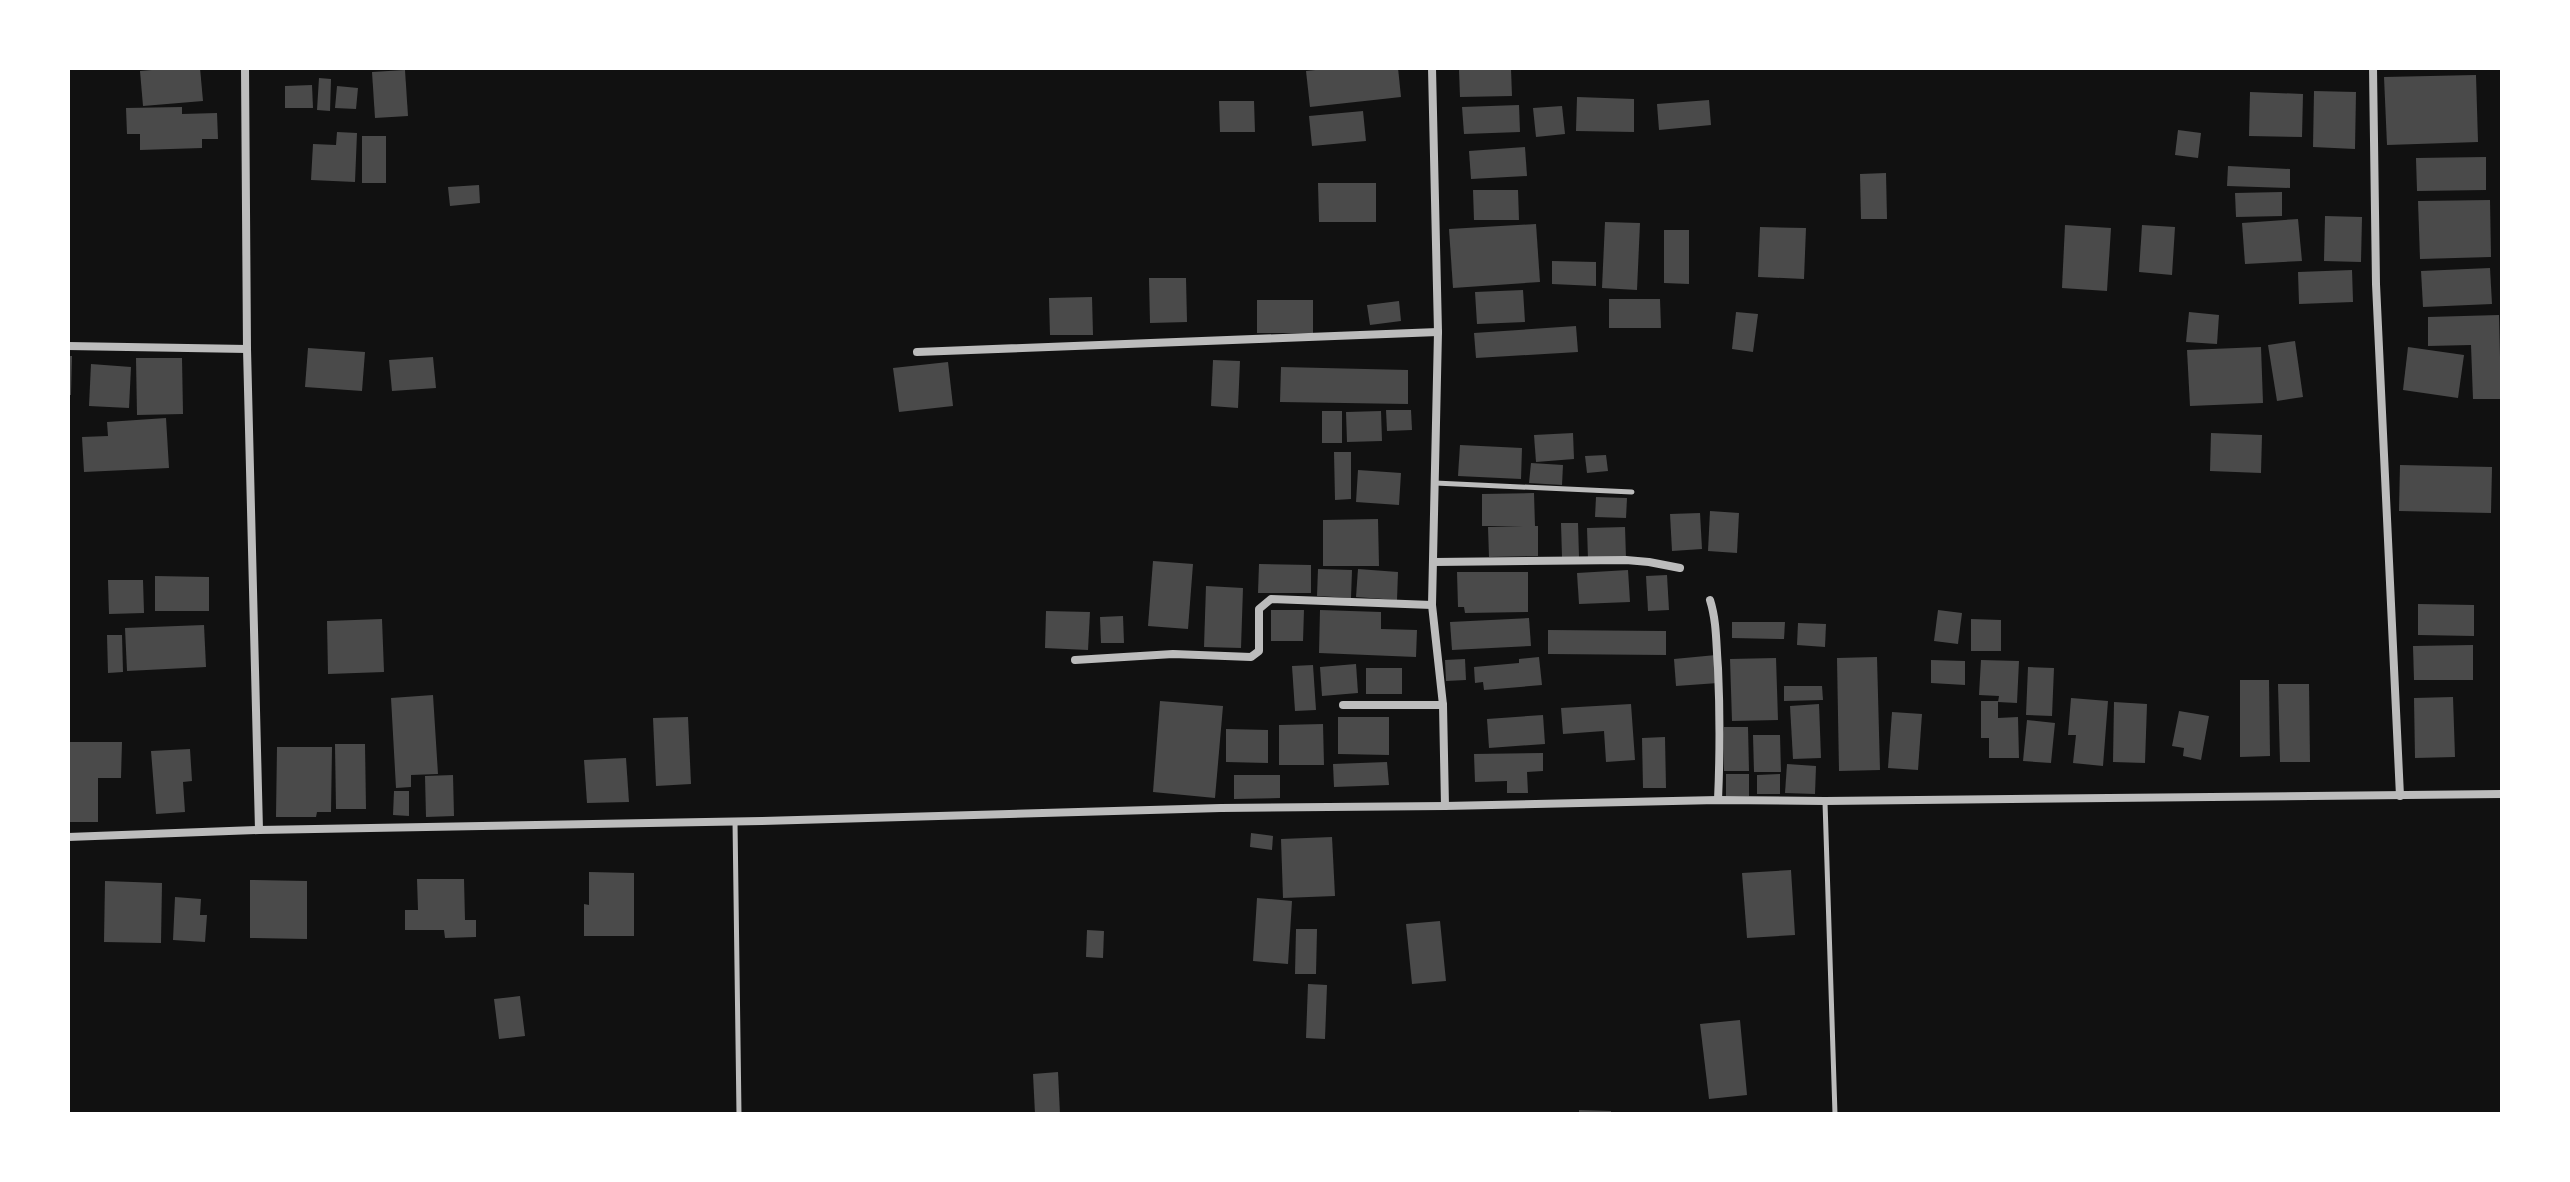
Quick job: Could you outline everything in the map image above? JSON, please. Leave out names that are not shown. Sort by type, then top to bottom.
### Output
[{"type":"street","points":[[245,68],[247,349],[259,830]]},
{"type":"street","points":[[1432,68],[1438,332],[1432,605],[1443,705],[1445,806]]},
{"type":"street","points":[[2373,68],[2376,284],[2400,796]]},
{"type":"street","points":[[917,352],[1438,332]]},
{"type":"street","points":[[68,346],[247,349]]},
{"type":"street","points":[[1434,562],[1626,560],[1680,568]]},
{"type":"street","points":[[1075,660],[1173,654],[1251,657],[1259,651],[1259,609],[1271,599],[1432,605]]},
{"type":"street","points":[[1710,600],[1717,641],[1722,731],[1718,800]]},
{"type":"street","points":[[1343,705],[1443,705]]},
{"type":"street","points":[[68,837],[1221,808],[1718,800],[2502,794]]},
{"type":"lane","points":[[1435,483],[1632,492]]},
{"type":"lane","points":[[1825,801],[1835,1114]]},
{"type":"lane","points":[[735,821],[739,1114]]},
{"type":"building","points":[[200,68],[203,101],[143,106],[140,71]]},
{"type":"building","points":[[1398,68],[1401,97],[1310,107],[1306,71]]},
{"type":"building","points":[[1511,69],[1512,96],[1460,97],[1459,70]]},
{"type":"building","points":[[405,70],[408,116],[375,118],[372,72]]},
{"type":"building","points":[[2476,75],[2478,142],[2387,145],[2384,77]]},
{"type":"building","points":[[319,78],[331,79],[330,111],[317,110]]},
{"type":"building","points":[[312,85],[313,108],[285,108],[285,86]]},
{"type":"building","points":[[337,86],[358,88],[356,109],[335,108]]},
{"type":"building","points":[[2314,91],[2356,92],[2355,149],[2313,147]]},
{"type":"building","points":[[2250,92],[2303,94],[2302,137],[2249,136]]},
{"type":"building","points":[[1577,97],[1634,99],[1634,132],[1576,131]]},
{"type":"building","points":[[1709,100],[1711,125],[1659,130],[1657,104]]},
{"type":"building","points":[[1219,101],[1254,101],[1255,132],[1220,132]]},
{"type":"building","points":[[1519,105],[1520,132],[1464,134],[1462,107]]},
{"type":"building","points":[[1562,106],[1565,134],[1536,137],[1533,108]]},
{"type":"building","points":[[182,107],[182,114],[217,113],[218,139],[202,139],[202,148],[140,150],[140,134],[127,134],[126,108]]},
{"type":"building","points":[[1363,111],[1366,141],[1312,146],[1309,116]]},
{"type":"building","points":[[2178,130],[2201,133],[2198,158],[2175,155]]},
{"type":"building","points":[[337,132],[357,133],[355,182],[311,180],[313,144],[336,145]]},
{"type":"building","points":[[362,136],[386,136],[386,183],[362,183]]},
{"type":"building","points":[[1525,147],[1527,176],[1471,179],[1469,151]]},
{"type":"building","points":[[2486,157],[2486,190],[2417,191],[2416,158]]},
{"type":"building","points":[[2228,166],[2290,169],[2290,188],[2227,186]]},
{"type":"building","points":[[1886,173],[1887,219],[1861,219],[1860,174]]},
{"type":"building","points":[[1318,183],[1376,183],[1376,222],[1319,222]]},
{"type":"building","points":[[479,185],[480,203],[450,206],[448,187]]},
{"type":"building","points":[[1473,190],[1518,190],[1519,220],[1474,220]]},
{"type":"building","points":[[2282,192],[2282,216],[2236,217],[2235,193]]},
{"type":"building","points":[[2490,200],[2491,257],[2420,259],[2418,201]]},
{"type":"building","points":[[2325,216],[2362,217],[2361,262],[2324,261]]},
{"type":"building","points":[[2298,219],[2302,261],[2245,264],[2242,223]]},
{"type":"building","points":[[1605,222],[1640,223],[1637,290],[1602,288]]},
{"type":"building","points":[[1536,224],[1540,282],[1453,288],[1449,229]]},
{"type":"building","points":[[2065,225],[2111,228],[2107,291],[2062,288]]},
{"type":"building","points":[[2142,225],[2175,227],[2172,275],[2139,272]]},
{"type":"building","points":[[1760,227],[1806,228],[1804,279],[1758,277]]},
{"type":"building","points":[[1664,230],[1689,230],[1689,284],[1664,283]]},
{"type":"building","points":[[1552,261],[1596,262],[1596,286],[1552,284]]},
{"type":"building","points":[[2490,268],[2492,304],[2423,307],[2421,271]]},
{"type":"building","points":[[2352,270],[2353,302],[2299,304],[2298,272]]},
{"type":"building","points":[[1149,278],[1186,278],[1187,322],[1150,323]]},
{"type":"building","points":[[1523,290],[1525,322],[1477,324],[1475,292]]},
{"type":"building","points":[[1092,297],[1093,335],[1050,335],[1049,298]]},
{"type":"building","points":[[1609,299],[1660,299],[1661,328],[1609,328]]},
{"type":"building","points":[[1257,300],[1313,300],[1313,333],[1257,333]]},
{"type":"building","points":[[1399,301],[1401,321],[1370,325],[1367,305]]},
{"type":"building","points":[[1736,312],[1758,314],[1753,352],[1732,349]]},
{"type":"building","points":[[2189,312],[2219,315],[2217,344],[2186,342]]},
{"type":"building","points":[[2499,315],[2501,399],[2473,399],[2471,345],[2428,346],[2428,317]]},
{"type":"building","points":[[1576,326],[1578,352],[1476,358],[1474,333]]},
{"type":"building","points":[[2295,341],[2303,397],[2277,401],[2268,345]]},
{"type":"building","points":[[2261,347],[2263,403],[2190,406],[2187,350]]},
{"type":"building","points":[[2408,347],[2464,355],[2458,398],[2403,390]]},
{"type":"building","points":[[308,348],[365,352],[362,391],[305,387]]},
{"type":"building","points":[[68,356],[72,356],[71,395],[68,395]]},
{"type":"building","points":[[433,357],[436,388],[392,391],[389,360]]},
{"type":"building","points":[[136,358],[182,358],[183,414],[137,415]]},
{"type":"building","points":[[1213,360],[1240,361],[1238,408],[1211,406]]},
{"type":"building","points":[[948,362],[953,406],[899,412],[893,368]]},
{"type":"building","points":[[91,364],[131,367],[129,408],[89,406]]},
{"type":"building","points":[[1281,367],[1408,370],[1408,404],[1280,402]]},
{"type":"building","points":[[1386,410],[1411,410],[1412,430],[1387,431]]},
{"type":"building","points":[[1322,411],[1342,411],[1342,443],[1322,443]]},
{"type":"building","points":[[1381,411],[1382,441],[1347,442],[1346,412]]},
{"type":"building","points":[[166,418],[169,468],[84,472],[82,437],[108,436],[107,422]]},
{"type":"building","points":[[1573,433],[1574,459],[1536,462],[1534,435]]},
{"type":"building","points":[[2211,433],[2262,435],[2261,473],[2210,471]]},
{"type":"building","points":[[1460,445],[1522,448],[1521,479],[1458,476]]},
{"type":"building","points":[[1334,452],[1351,452],[1351,499],[1335,500]]},
{"type":"building","points":[[1606,455],[1608,471],[1587,473],[1585,456]]},
{"type":"building","points":[[1531,463],[1563,465],[1562,485],[1529,483]]},
{"type":"building","points":[[2400,465],[2492,467],[2491,513],[2399,511]]},
{"type":"building","points":[[1358,470],[1401,473],[1399,505],[1356,502]]},
{"type":"building","points":[[1534,493],[1538,556],[1489,557],[1488,527],[1523,526],[1482,526],[1482,494]]},
{"type":"building","points":[[1596,497],[1627,498],[1626,518],[1595,517]]},
{"type":"building","points":[[1710,511],[1739,513],[1737,553],[1708,551]]},
{"type":"building","points":[[1700,513],[1702,549],[1672,551],[1670,514]]},
{"type":"building","points":[[1378,519],[1379,566],[1323,566],[1323,520]]},
{"type":"building","points":[[1561,523],[1578,523],[1579,557],[1562,557]]},
{"type":"building","points":[[1625,527],[1626,559],[1588,560],[1587,528]]},
{"type":"building","points":[[1153,561],[1193,564],[1188,629],[1148,626]]},
{"type":"building","points":[[1259,564],[1311,565],[1311,593],[1258,593]]},
{"type":"building","points":[[1318,569],[1352,570],[1351,598],[1317,596]]},
{"type":"building","points":[[1358,569],[1398,572],[1397,600],[1356,597]]},
{"type":"building","points":[[1628,570],[1630,602],[1579,604],[1577,573]]},
{"type":"building","points":[[1457,572],[1528,572],[1528,612],[1465,613],[1464,607],[1458,607]]},
{"type":"building","points":[[1667,575],[1669,610],[1648,611],[1646,576]]},
{"type":"building","points":[[155,576],[209,577],[209,611],[155,611]]},
{"type":"building","points":[[108,580],[143,580],[144,613],[109,614]]},
{"type":"building","points":[[1206,586],[1243,588],[1241,648],[1204,647]]},
{"type":"building","points":[[2418,604],[2474,605],[2474,636],[2418,635]]},
{"type":"building","points":[[1271,610],[1304,610],[1303,641],[1271,641]]},
{"type":"building","points":[[1320,610],[1381,612],[1381,629],[1417,630],[1416,657],[1319,653]]},
{"type":"building","points":[[1938,610],[1962,613],[1958,644],[1934,641]]},
{"type":"building","points":[[1046,611],[1090,612],[1088,650],[1045,648]]},
{"type":"building","points":[[1123,616],[1124,643],[1101,643],[1100,617]]},
{"type":"building","points":[[1529,618],[1531,646],[1452,650],[1450,622]]},
{"type":"building","points":[[382,619],[384,672],[328,674],[327,621]]},
{"type":"building","points":[[1971,619],[2001,620],[2001,651],[1971,651]]},
{"type":"building","points":[[1732,622],[1785,622],[1784,639],[1732,638]]},
{"type":"building","points":[[1798,623],[1826,624],[1825,647],[1797,645]]},
{"type":"building","points":[[204,625],[206,667],[127,671],[125,628]]},
{"type":"building","points":[[1548,630],[1666,631],[1666,655],[1548,654]]},
{"type":"building","points":[[107,635],[122,635],[123,672],[108,673]]},
{"type":"building","points":[[2473,645],[2473,680],[2414,680],[2413,646]]},
{"type":"building","points":[[1716,655],[1718,683],[1676,686],[1674,659]]},
{"type":"building","points":[[1539,657],[1542,685],[1484,690],[1483,682],[1475,683],[1474,667],[1519,663],[1519,659]]},
{"type":"building","points":[[1877,657],[1880,770],[1839,771],[1837,658]]},
{"type":"building","points":[[1776,658],[1778,720],[1732,721],[1730,659]]},
{"type":"building","points":[[1465,659],[1466,680],[1446,681],[1445,660]]},
{"type":"building","points":[[1931,660],[1965,661],[1965,685],[1931,683]]},
{"type":"building","points":[[1981,660],[2019,661],[2017,703],[1998,702],[1999,696],[1979,695]]},
{"type":"building","points":[[1356,664],[1358,693],[1322,696],[1320,667]]},
{"type":"building","points":[[1313,665],[1316,710],[1295,711],[1292,666]]},
{"type":"building","points":[[2028,667],[2054,668],[2052,716],[2026,715]]},
{"type":"building","points":[[1366,668],[1402,668],[1402,694],[1366,694]]},
{"type":"building","points":[[2240,680],[2269,680],[2270,756],[2240,757]]},
{"type":"building","points":[[2278,684],[2309,684],[2310,762],[2280,762]]},
{"type":"building","points":[[1784,686],[1822,686],[1823,700],[1784,701]]},
{"type":"building","points":[[433,695],[438,774],[411,775],[411,787],[396,788],[391,698]]},
{"type":"building","points":[[2453,697],[2455,757],[2415,758],[2414,698]]},
{"type":"building","points":[[2071,698],[2108,701],[2103,766],[2073,763],[2076,735],[2068,735]]},
{"type":"building","points":[[1160,701],[1223,706],[1215,798],[1153,792]]},
{"type":"building","points":[[1981,701],[1998,701],[1998,718],[2018,717],[2019,758],[1989,758],[1989,738],[1981,738]]},
{"type":"building","points":[[2114,702],[2147,704],[2145,763],[2113,762]]},
{"type":"building","points":[[1631,704],[1635,760],[1606,762],[1604,731],[1563,734],[1561,708]]},
{"type":"building","points":[[1819,704],[1821,758],[1793,759],[1790,706]]},
{"type":"building","points":[[2179,711],[2209,716],[2201,760],[2183,756],[2184,748],[2172,746]]},
{"type":"building","points":[[1892,712],[1922,714],[1918,770],[1888,768]]},
{"type":"building","points":[[1543,715],[1545,744],[1489,748],[1487,719]]},
{"type":"building","points":[[688,717],[691,784],[656,786],[653,718]]},
{"type":"building","points":[[1338,717],[1389,717],[1389,755],[1338,754]]},
{"type":"building","points":[[2027,720],[2055,723],[2051,763],[2023,761]]},
{"type":"building","points":[[1323,724],[1324,765],[1279,765],[1279,725]]},
{"type":"building","points":[[1724,727],[1748,727],[1749,771],[1724,771]]},
{"type":"building","points":[[1226,729],[1268,730],[1268,763],[1226,762]]},
{"type":"building","points":[[1753,735],[1780,735],[1781,772],[1754,772]]},
{"type":"building","points":[[1665,737],[1666,788],[1643,788],[1642,738]]},
{"type":"building","points":[[68,742],[122,742],[121,778],[98,778],[98,822],[68,822]]},
{"type":"building","points":[[335,744],[365,744],[366,809],[336,809]]},
{"type":"building","points":[[277,747],[332,747],[331,812],[317,812],[316,817],[276,817]]},
{"type":"building","points":[[190,749],[192,781],[183,782],[185,812],[156,814],[151,751]]},
{"type":"building","points":[[1543,753],[1543,771],[1527,772],[1528,793],[1507,793],[1507,781],[1475,782],[1474,754]]},
{"type":"building","points":[[626,758],[629,802],[587,803],[584,760]]},
{"type":"building","points":[[1387,762],[1389,785],[1334,787],[1333,764]]},
{"type":"building","points":[[1787,764],[1816,766],[1815,794],[1785,793]]},
{"type":"building","points":[[1726,774],[1749,774],[1749,796],[1726,796]]},
{"type":"building","points":[[1780,774],[1780,794],[1757,794],[1757,775]]},
{"type":"building","points":[[453,775],[454,816],[426,817],[425,776]]},
{"type":"building","points":[[1234,775],[1280,775],[1280,798],[1234,799]]},
{"type":"building","points":[[394,791],[409,791],[409,816],[393,815]]},
{"type":"building","points":[[1251,833],[1273,836],[1272,850],[1250,847]]},
{"type":"building","points":[[1332,837],[1335,896],[1283,898],[1281,839]]},
{"type":"building","points":[[1791,870],[1795,935],[1747,938],[1742,873]]},
{"type":"building","points":[[589,872],[634,873],[634,936],[584,936],[584,904],[589,905]]},
{"type":"building","points":[[417,879],[464,879],[465,920],[476,920],[476,937],[445,938],[444,930],[405,930],[405,910],[418,910]]},
{"type":"building","points":[[250,880],[307,881],[307,939],[250,938]]},
{"type":"building","points":[[105,881],[162,883],[161,943],[104,942]]},
{"type":"building","points":[[175,897],[201,899],[200,915],[207,915],[205,942],[173,940]]},
{"type":"building","points":[[1257,898],[1292,901],[1288,964],[1253,961]]},
{"type":"building","points":[[1440,921],[1446,981],[1412,984],[1406,924]]},
{"type":"building","points":[[1296,929],[1317,929],[1316,974],[1295,974]]},
{"type":"building","points":[[1087,930],[1104,931],[1103,958],[1086,957]]},
{"type":"building","points":[[1308,984],[1327,985],[1325,1039],[1306,1038]]},
{"type":"building","points":[[520,996],[525,1036],[499,1039],[494,999]]},
{"type":"building","points":[[1740,1020],[1747,1095],[1709,1099],[1700,1024]]},
{"type":"building","points":[[1058,1072],[1060,1114],[1035,1114],[1033,1074]]},
{"type":"building","points":[[1579,1110],[1611,1111],[1611,1114],[1579,1114]]}]
